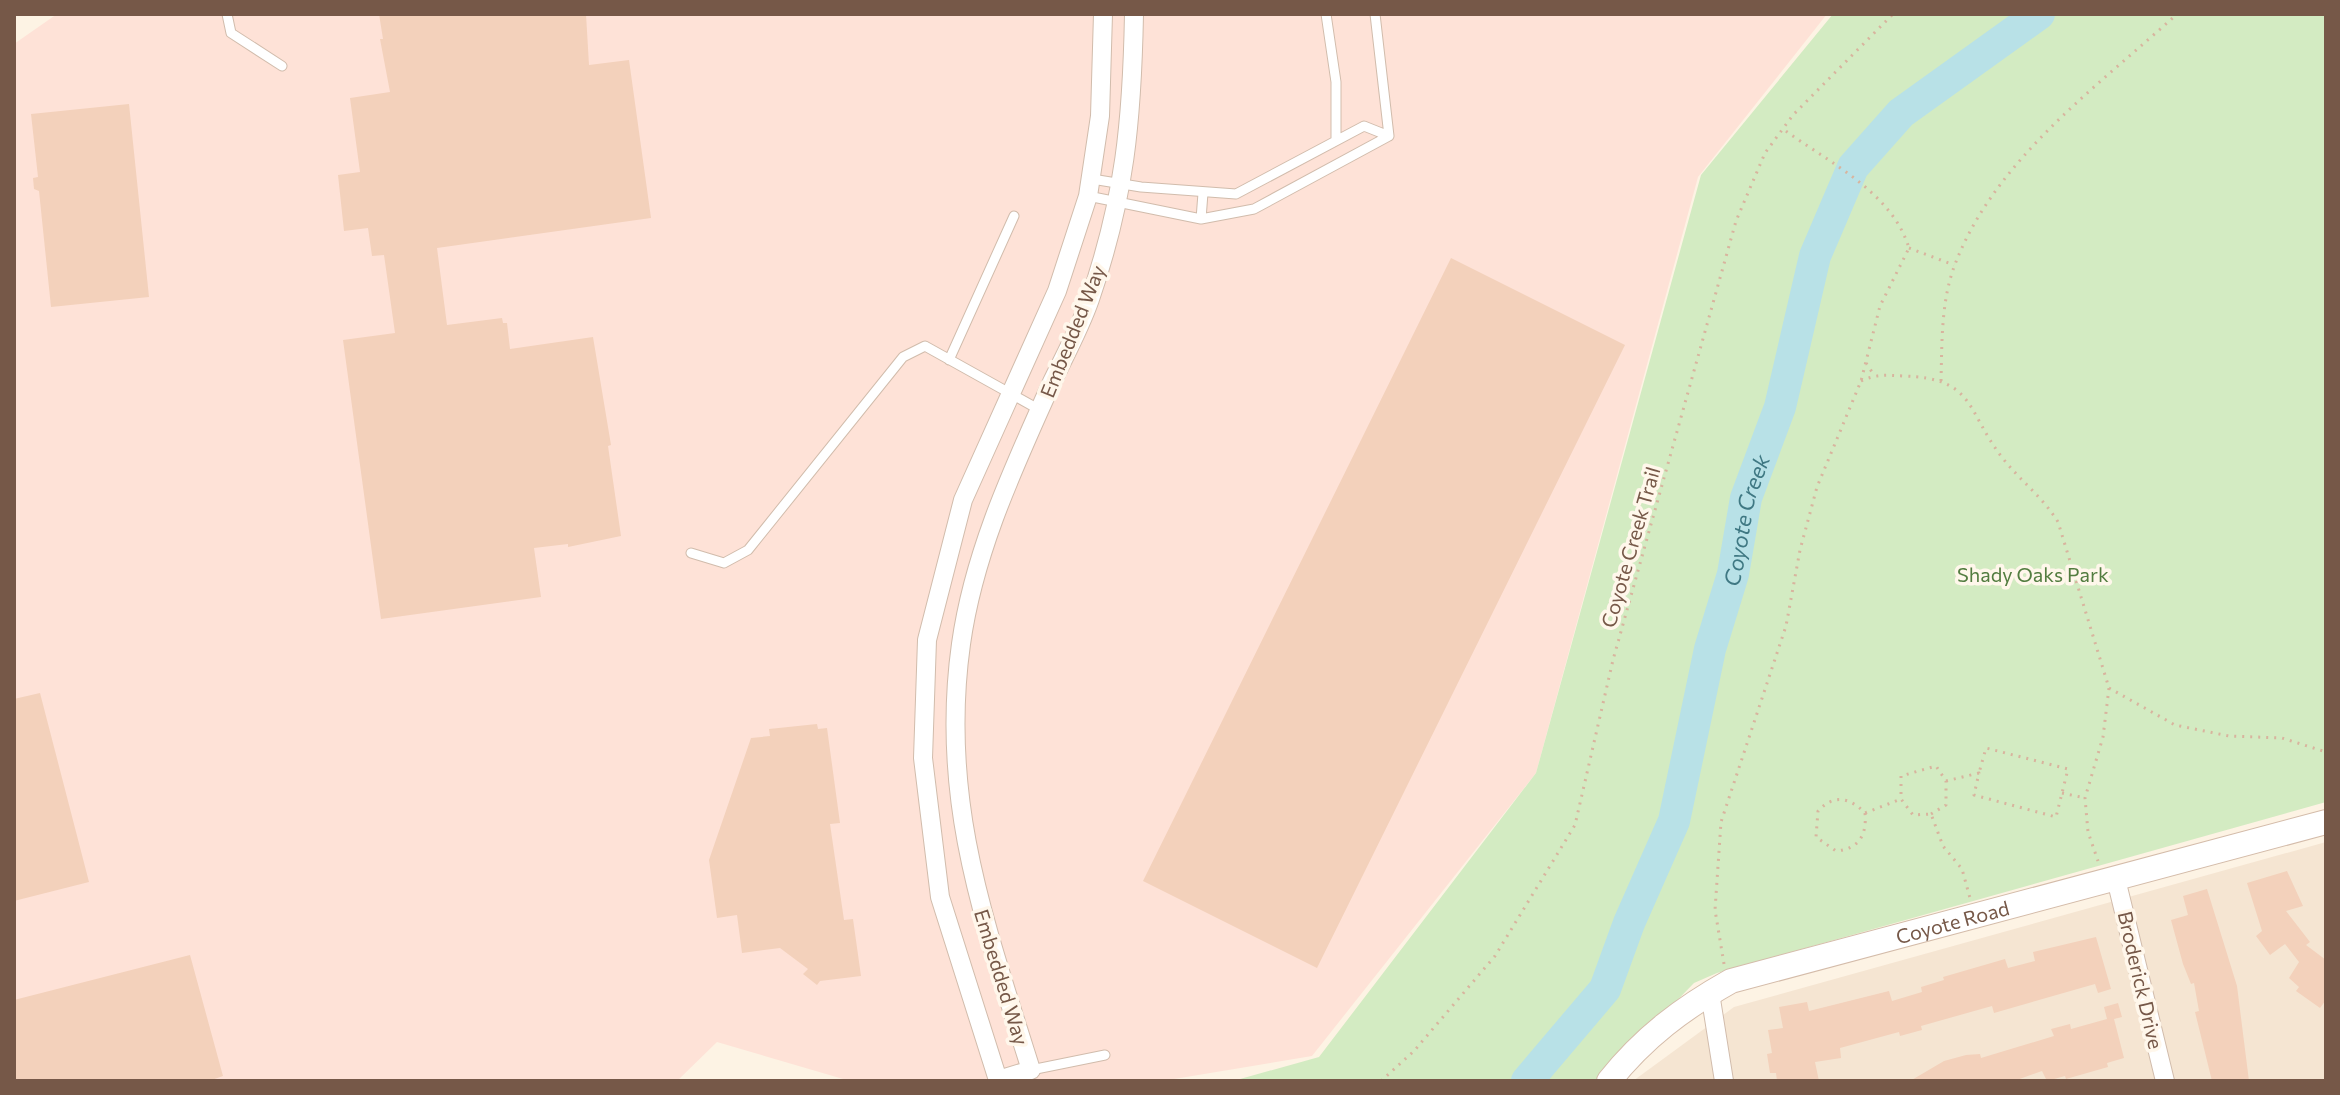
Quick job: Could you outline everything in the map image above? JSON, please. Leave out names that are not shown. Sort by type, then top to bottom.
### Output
[{"type":"street","name":"Embedded Way","points":[[1103,14],[1100,116],[1090,187],[1057,291],[963,500],[927,640],[923,758],[940,897],[998,1080],[1031,1070],[974,888],[965,847],[956,778],[955,710],[961,644],[973,585],[994,514],[1089,302],[1121,193],[1132,111],[1134,14]]},
{"type":"street","name":"Coyote Road","points":[[1609,1081],[1640,1044],[1671,1016],[1731,981],[2107,871],[2326,822]]},
{"type":"street","name":"Broderick Drive","points":[[2107,871],[2165,1081]]},
{"type":"street","points":[[1710,993],[1724,1081]]},
{"type":"lane","points":[[227,14],[231,33],[282,66]]},
{"type":"lane","points":[[1326,14],[1336,82],[1336,139]]},
{"type":"lane","points":[[1375,14],[1389,136]]},
{"type":"lane","points":[[1090,187],[1121,193],[1236,194],[1364,126],[1389,136]]},
{"type":"lane","points":[[1090,187],[1121,193],[1201,219],[1254,209],[1389,136]]},
{"type":"lane","points":[[1201,219],[1203,193]]},
{"type":"lane","points":[[949,360],[1014,216]]},
{"type":"lane","points":[[691,553],[724,563],[748,550],[903,357],[925,346],[1040,410]]},
{"type":"lane","points":[[1031,1070],[1105,1055]]},
{"type":"path","name":"Coyote Creek Trail","points":[[1381,1081],[1414,1051],[1495,956],[1575,825],[1613,660],[1736,221],[1765,153],[1783,129],[1893,14]]},
{"type":"path","points":[[1941,381],[1942,325],[1954,265],[1991,196],[2045,134],[2177,14]]},
{"type":"path","points":[[1724,964],[1715,910],[1721,822],[1786,626],[1800,550],[1817,487],[1861,381],[1880,306],[1909,248],[1902,225],[1887,205],[1783,129]]},
{"type":"path","points":[[1909,248],[1954,265]]},
{"type":"path","points":[[1866,363],[1874,375]]},
{"type":"path","points":[[1861,381],[1874,375],[1927,376],[1941,381],[1972,404],[2002,458],[2045,501],[2058,522],[2109,688],[2103,737],[2085,798],[2088,832],[2107,871]]},
{"type":"path","points":[[2109,688],[2175,725],[2229,736],[2282,738],[2326,752]]},
{"type":"path","points":[[1986,748],[2068,769],[2056,817],[1974,795],[1979,773],[1986,748]]},
{"type":"path","points":[[1936,766],[1946,781],[1946,805],[1931,814],[1913,815],[1901,799],[1901,776],[1936,766]]},
{"type":"path","points":[[1946,781],[1979,773]]},
{"type":"path","points":[[2062,793],[2085,798]]},
{"type":"path","points":[[1840,798],[1855,802],[1865,813],[1867,827],[1859,843],[1848,850],[1836,851],[1816,837],[1818,811],[1827,802],[1840,798]]},
{"type":"path","points":[[1865,813],[1901,799]]},
{"type":"path","points":[[1931,814],[1943,846],[1962,869],[1970,898]]},
{"type":"shaded area","points":[[57,14],[1827,14],[1698,177],[1536,773],[1312,1056],[1162,1081],[850,1081],[717,1042],[677,1081],[14,1081],[14,44]]},
{"type":"shaded area","points":[[2326,842],[2326,1081],[1633,1081],[1734,1007]]},
{"type":"green space","name":"Shady Oaks Park","points":[[1833,14],[2326,14],[2326,802],[1717,973],[1694,983],[1599,1081],[1233,1081],[1319,1057],[1536,773],[1701,175]]},
{"type":"building","points":[[379,14],[586,14],[589,65],[629,60],[651,218],[437,248],[447,325],[502,318],[503,323],[507,323],[510,349],[593,337],[611,445],[608,446],[621,536],[568,547],[568,544],[534,548],[541,597],[381,619],[343,340],[395,333],[384,255],[372,256],[368,228],[344,231],[338,175],[360,172],[350,98],[390,92],[380,39],[383,39]]},
{"type":"building","points":[[129,104],[149,297],[51,307],[39,191],[34,189],[33,178],[38,177],[31,114]]},
{"type":"building","points":[[1451,258],[1625,345],[1317,968],[1143,881]]},
{"type":"building","points":[[40,693],[89,882],[14,901],[14,699]]},
{"type":"building","points":[[817,724],[818,729],[827,728],[840,823],[830,824],[844,920],[853,919],[861,976],[820,981],[817,985],[803,974],[808,969],[780,948],[742,953],[737,915],[717,918],[709,860],[751,738],[770,736],[769,729]]},
{"type":"building","points":[[2287,871],[2303,906],[2286,911],[2310,942],[2306,945],[2326,960],[2326,1000],[2320,1008],[2296,991],[2299,987],[2289,978],[2299,962],[2285,944],[2270,955],[2256,936],[2262,931],[2247,883]]},
{"type":"building","points":[[2207,889],[2237,986],[2249,1081],[2212,1081],[2195,1012],[2199,1011],[2194,983],[2191,984],[2183,964],[2171,920],[2188,915],[2183,896]]},
{"type":"building","points":[[2096,937],[2111,989],[2098,993],[2095,984],[1994,1013],[1992,1006],[1921,1026],[1922,1030],[1900,1036],[1899,1032],[1840,1048],[1841,1058],[1815,1062],[1819,1081],[1777,1081],[1776,1073],[1770,1073],[1767,1054],[1772,1053],[1768,1030],[1783,1028],[1779,1007],[1807,1002],[1809,1011],[1889,991],[1892,1001],[1922,992],[1921,987],[1944,980],[1943,977],[2005,959],[2008,968],[2035,961],[2033,952]]},
{"type":"building","points":[[190,955],[223,1076],[209,1081],[14,1081],[14,1000]]},
{"type":"building","points":[[2118,1003],[2122,1017],[2114,1019],[2124,1058],[2107,1063],[2108,1067],[2047,1081],[2042,1071],[2014,1081],[1910,1081],[1944,1061],[1966,1055],[1980,1054],[1981,1058],[2054,1036],[2051,1029],[2070,1024],[2071,1029],[2107,1019],[2104,1007]]},
{"type":"waterway","name":"Coyote Creek","points":[[1527,1081],[1605,989],[1629,923],[1674,821],[1710,649],[1733,574],[1746,498],[1780,407],[1815,256],[1853,167],[1901,113],[2039,14]]}]
